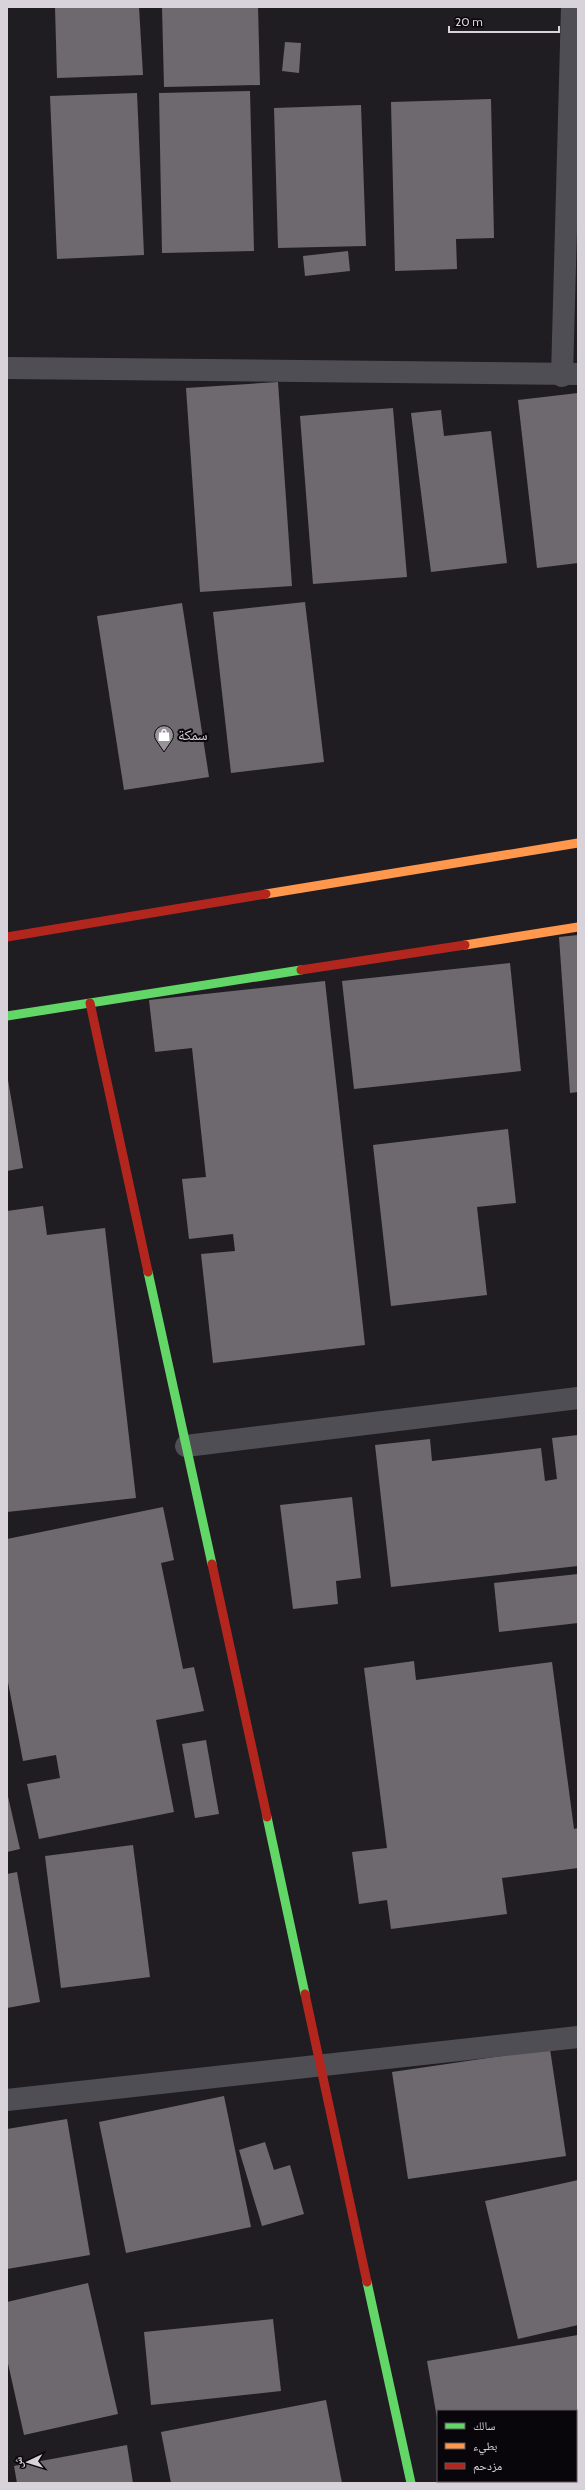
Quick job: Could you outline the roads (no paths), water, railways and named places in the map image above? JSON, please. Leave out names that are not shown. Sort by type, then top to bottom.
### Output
[{"type":"street","points":[[7,368],[570,375],[572,7]]},
{"type":"street","points":[[7,936],[578,843]]},
{"type":"street","points":[[7,1016],[578,927]]},
{"type":"street","points":[[90,1003],[411,2483]]},
{"type":"street","points":[[186,1446],[578,1398]]},
{"type":"street","points":[[7,2100],[578,2037]]},
{"type":"place","name":"سمكة","points":[[164,752]]}]
